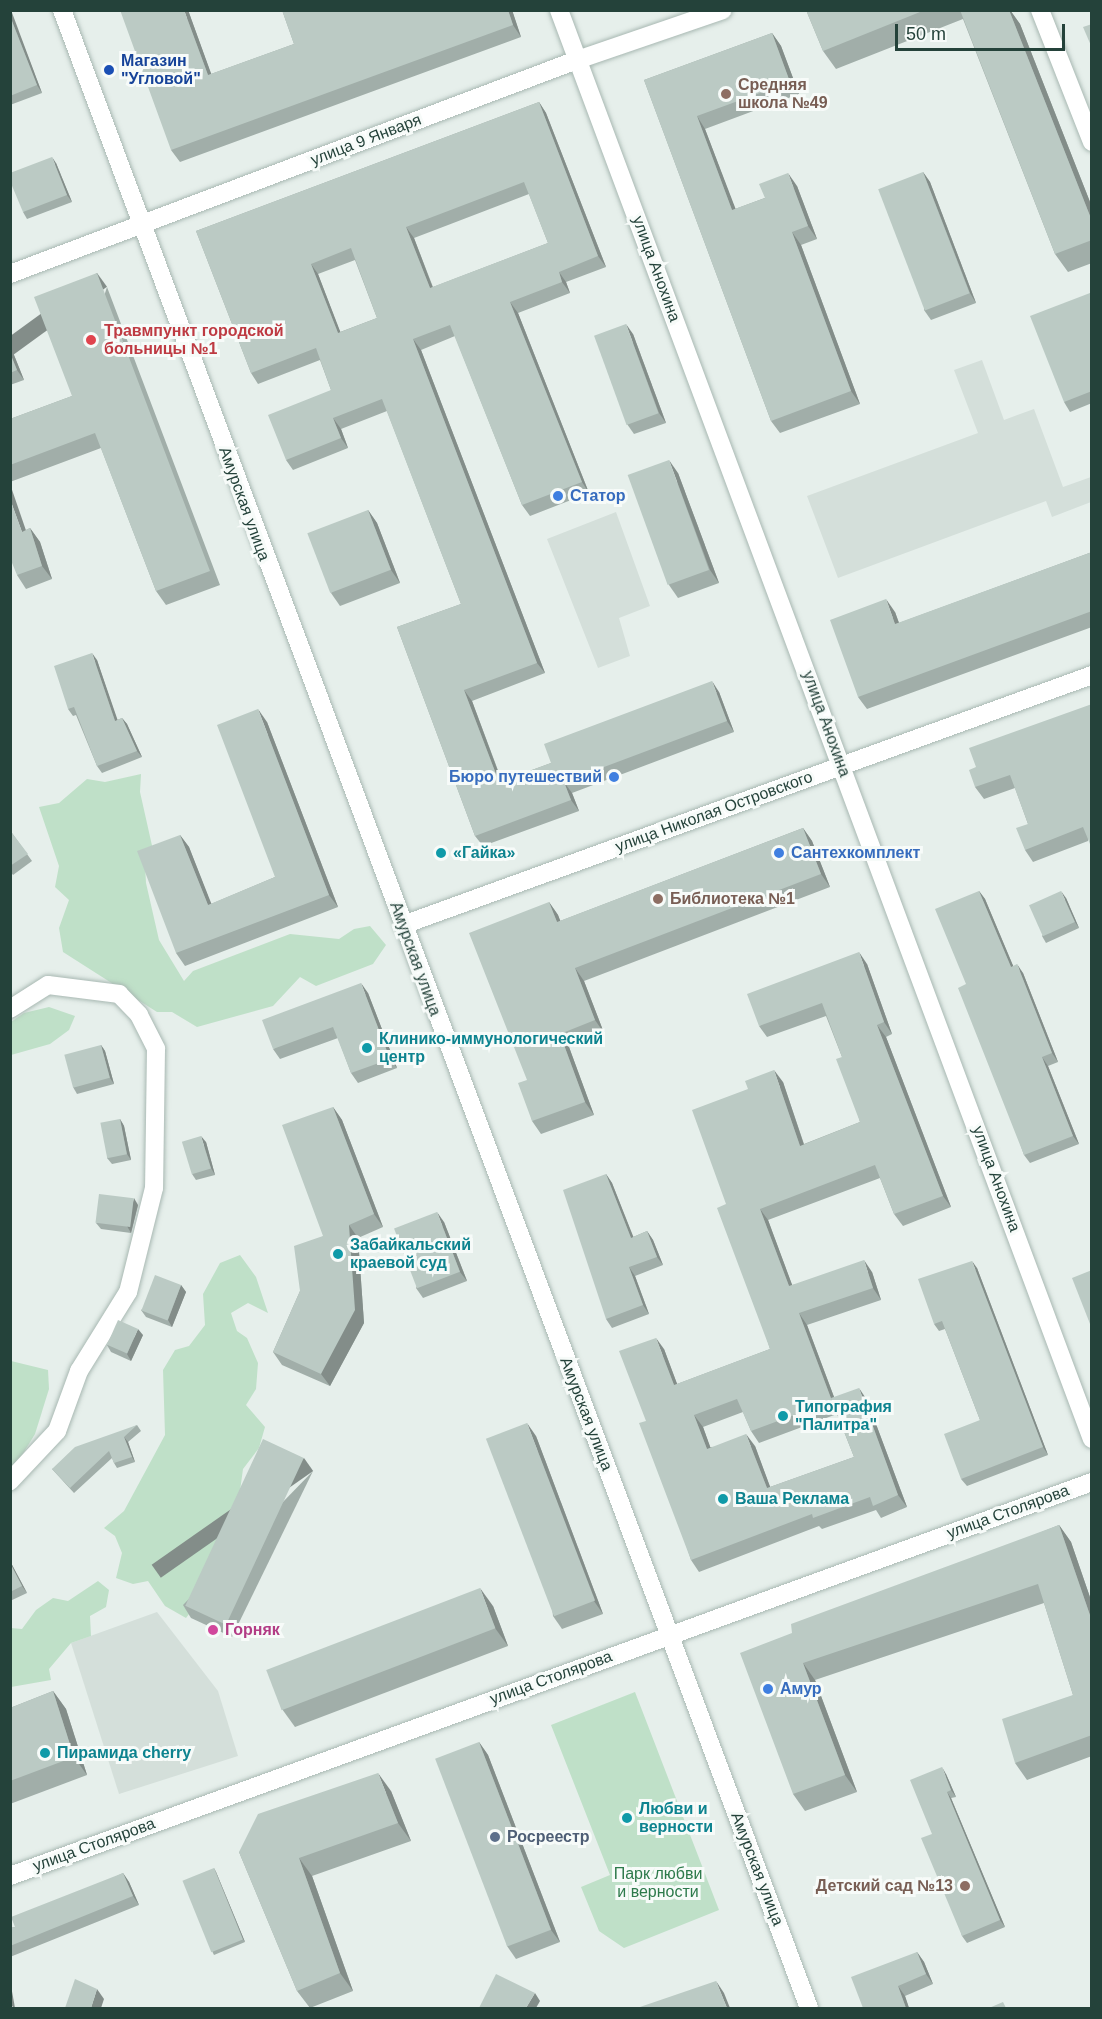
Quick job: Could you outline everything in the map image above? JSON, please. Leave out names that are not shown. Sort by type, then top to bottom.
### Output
[{"type":"street","name":"Амурская улица","points":[[62,10],[269,572],[809,2008]]},
{"type":"street","name":"улица Анохина","points":[[559,10],[1092,1439]]},
{"type":"street","name":"улица 9 Января","points":[[10,274],[578,60],[723,10]]},
{"type":"street","points":[[1040,10],[1092,142]]},
{"type":"street","name":"улица Николая Островского","points":[[403,925],[1092,675]]},
{"type":"street","points":[[10,1009],[48,985],[119,994],[139,1015],[156,1049],[154,1188],[129,1292],[79,1371],[57,1431],[10,1481]]},
{"type":"street","name":"улица Столярова","points":[[10,1875],[1092,1482]]},
{"type":"shaded area","points":[[982,360],[1004,420],[1034,409],[1063,487],[1091,477],[1091,502],[1052,517],[1046,501],[838,578],[807,496],[978,433],[954,370]]},
{"type":"shaded area","points":[[616,512],[650,606],[619,618],[630,656],[598,668],[547,539]]},
{"type":"shaded area","points":[[157,1612],[218,1691],[238,1756],[119,1794],[71,1643]]},
{"type":"green space","points":[[141,774],[140,792],[153,850],[145,865],[146,883],[159,940],[184,981],[193,971],[290,934],[339,939],[354,929],[370,926],[386,945],[373,964],[316,986],[300,977],[273,1006],[197,1027],[172,1012],[157,1012],[63,952],[59,928],[69,900],[55,887],[59,866],[39,807],[59,803],[87,779],[105,782]]},
{"type":"green space","points":[[49,1007],[75,1016],[69,1030],[50,1044],[11,1055],[11,1022],[24,1013]]},
{"type":"green space","points":[[240,1255],[256,1277],[268,1313],[248,1303],[231,1313],[237,1331],[247,1338],[258,1363],[256,1389],[246,1405],[265,1427],[259,1448],[243,1469],[240,1491],[195,1606],[186,1618],[165,1606],[148,1581],[133,1584],[116,1578],[122,1553],[115,1536],[104,1528],[124,1511],[165,1435],[163,1370],[175,1350],[189,1346],[205,1325],[203,1294],[220,1263]]},
{"type":"green space","points":[[11,1361],[48,1370],[49,1389],[35,1434],[11,1473]]},
{"type":"green space","points":[[98,1581],[109,1590],[106,1607],[90,1616],[91,1636],[71,1643],[49,1669],[51,1680],[11,1687],[11,1628],[22,1629],[36,1610],[53,1598],[68,1601]]},
{"type":"green space","name":"Парк любви и верности","points":[[635,1692],[719,1910],[624,1948],[599,1931],[581,1887],[610,1875],[551,1725]]},
{"type":"building","points":[[120,10],[184,10],[208,75],[294,44],[282,10],[508,10],[513,25],[171,150]]},
{"type":"building","points":[[806,10],[925,10],[823,51]]},
{"type":"building","points":[[960,10],[1009,10],[1092,221],[1092,240],[1055,254]]},
{"type":"building","points":[[10,16],[37,85],[10,96]]},
{"type":"building","points":[[1092,24],[1092,48],[1083,27]]},
{"type":"building","points":[[772,33],[790,82],[697,116],[732,210],[765,198],[759,184],[788,173],[808,226],[792,232],[851,391],[771,421],[644,80]]},
{"type":"building","points":[[539,102],[598,256],[559,272],[562,282],[510,302],[582,482],[522,505],[450,325],[413,339],[537,663],[464,690],[499,782],[551,763],[544,744],[712,681],[727,721],[564,782],[571,800],[475,836],[397,627],[461,604],[382,399],[333,418],[341,438],[286,460],[268,415],[331,390],[316,348],[251,373],[196,231]],"holes":[[[524,182],[548,243],[430,288],[406,227]],[[351,248],[377,318],[338,333],[311,264]]]},
{"type":"building","points":[[52,157],[67,195],[23,212],[10,181],[10,173]]},
{"type":"building","points":[[923,172],[970,293],[925,311],[878,189]]},
{"type":"building","points":[[97,273],[210,571],[156,591],[95,433],[10,465],[10,419],[72,396],[34,297]]},
{"type":"building","points":[[1090,293],[1092,298],[1092,391],[1064,402],[1030,316]]},
{"type":"building","points":[[626,324],[658,413],[627,425],[594,336]]},
{"type":"building","points":[[10,353],[17,370],[10,373]]},
{"type":"building","points":[[669,460],[709,570],[668,585],[628,475]]},
{"type":"building","points":[[10,499],[22,532],[30,528],[42,566],[17,575],[10,558]]},
{"type":"building","points":[[368,510],[391,570],[330,593],[307,533]]},
{"type":"building","points":[[1092,552],[1092,611],[858,697],[830,620],[886,599],[895,624]]},
{"type":"building","points":[[92,653],[115,721],[122,718],[137,751],[97,766],[74,707],[68,709],[54,666]]},
{"type":"building","points":[[1092,704],[1092,849],[1083,827],[1025,850],[1016,828],[1028,824],[1010,775],[975,787],[969,770],[976,767],[969,748]]},
{"type":"building","points":[[258,709],[329,895],[176,953],[137,851],[180,835],[208,905],[275,877],[217,725]]},
{"type":"building","points":[[803,828],[821,874],[575,968],[595,1020],[560,1034],[585,1102],[532,1121],[518,1083],[527,1080],[469,933],[549,902],[557,922]]},
{"type":"building","points":[[12,833],[28,854],[10,866],[10,834]]},
{"type":"building","points":[[979,891],[1011,967],[1017,964],[1052,1053],[1042,1057],[1073,1136],[1024,1155],[958,988],[966,984],[935,909]]},
{"type":"building","points":[[1061,891],[1075,922],[1043,936],[1029,905]]},
{"type":"building","points":[[859,952],[884,1022],[877,1025],[943,1196],[894,1214],[875,1165],[760,1209],[789,1286],[864,1260],[873,1288],[799,1313],[832,1401],[751,1431],[737,1399],[694,1415],[707,1449],[746,1434],[767,1488],[854,1457],[831,1398],[859,1388],[898,1495],[873,1506],[870,1497],[813,1518],[812,1514],[691,1560],[639,1423],[646,1421],[619,1351],[656,1338],[674,1385],[770,1349],[717,1208],[726,1204],[692,1110],[748,1089],[745,1081],[774,1070],[800,1146],[860,1122],[836,1059],[842,1057],[822,1003],[759,1026],[747,994]]},
{"type":"building","name":"Клинико-иммунологический центр","points":[[361,983],[390,1059],[351,1073],[333,1027],[273,1049],[262,1020]]},
{"type":"building","points":[[101,1045],[110,1078],[73,1088],[64,1055]]},
{"type":"building","name":"Забайкальский краевой суд","points":[[333,1107],[374,1214],[349,1225],[355,1310],[321,1374],[273,1352],[300,1291],[294,1246],[323,1236],[282,1125]]},
{"type":"building","points":[[120,1119],[127,1154],[107,1158],[100,1123]]},
{"type":"building","points":[[201,1136],[211,1169],[192,1174],[182,1142]]},
{"type":"building","points":[[606,1174],[631,1238],[647,1231],[657,1257],[629,1267],[643,1305],[606,1319],[563,1190]]},
{"type":"building","points":[[99,1194],[134,1198],[130,1227],[95,1223]]},
{"type":"building","points":[[437,1212],[460,1272],[417,1288],[394,1228]]},
{"type":"building","points":[[972,1261],[1043,1447],[961,1479],[944,1434],[980,1420],[942,1321],[934,1324],[918,1279]]},
{"type":"building","points":[[1092,1270],[1092,1329],[1072,1278]]},
{"type":"building","points":[[155,1275],[181,1285],[168,1321],[141,1310]]},
{"type":"building","points":[[118,1320],[138,1329],[127,1354],[107,1345]]},
{"type":"building","points":[[527,1423],[595,1600],[554,1616],[486,1439]]},
{"type":"building","points":[[137,1425],[124,1437],[132,1457],[114,1463],[109,1451],[70,1488],[52,1469],[75,1447]]},
{"type":"building","points":[[263,1439],[304,1458],[226,1625],[185,1606]]},
{"type":"building","points":[[1059,1525],[1092,1621],[1092,1735],[1015,1763],[1002,1719],[1073,1695],[1038,1584],[803,1663],[845,1775],[793,1794],[740,1653],[792,1633],[791,1624]]},
{"type":"building","points":[[10,1563],[22,1586],[10,1592]]},
{"type":"building","points":[[480,1588],[495,1628],[282,1710],[266,1670]]},
{"type":"building","points":[[53,1691],[74,1757],[10,1781],[10,1708]]},
{"type":"building","points":[[479,1742],[551,1930],[507,1946],[435,1759]]},
{"type":"building","name":"Детский сад №13","points":[[942,1767],[951,1790],[947,1792],[1000,1920],[962,1936],[921,1838],[932,1834],[910,1780]]},
{"type":"building","points":[[378,1773],[398,1823],[299,1858],[340,1973],[297,1991],[239,1852],[258,1814]]},
{"type":"building","points":[[214,1868],[243,1939],[211,1952],[182,1881]]},
{"type":"building","points":[[123,1873],[133,1896],[10,1946],[10,1928],[15,1927],[11,1917]]},
{"type":"building","points":[[917,1952],[926,1974],[898,1986],[906,2008],[863,2008],[851,1977]]},
{"type":"building","points":[[496,1974],[535,1993],[526,2008],[479,2008]]},
{"type":"building","points":[[75,1979],[97,1989],[91,2008],[65,2008]]},
{"type":"building","points":[[716,1981],[727,2008],[637,2008]]},
{"type":"building","points":[[1003,2002],[1006,2008],[989,2008]]},
{"type":"place","name":"Магазин \"Угловой\"","points":[[109,70]]},
{"type":"place","name":"Средняя школа №49","points":[[726,94]]},
{"type":"place","name":"Травмпункт городской больницы №1","points":[[91,340]]},
{"type":"place","name":"Статор","points":[[558,496]]},
{"type":"place","name":"Бюро путешествий","points":[[614,777]]},
{"type":"place","name":"«Гайка»","points":[[441,853]]},
{"type":"place","name":"Сантехкомплект","points":[[779,853]]},
{"type":"place","name":"Библиотека №1","points":[[658,899]]},
{"type":"place","name":"Клинико-иммунологический центр","points":[[367,1048]]},
{"type":"place","name":"Забайкальский краевой суд","points":[[338,1254]]},
{"type":"place","name":"Типография \"Палитра\"","points":[[783,1416]]},
{"type":"place","name":"Ваша Реклама","points":[[723,1499]]},
{"type":"place","name":"Горняк","points":[[213,1630]]},
{"type":"place","name":"Амур","points":[[768,1689]]},
{"type":"place","name":"Пирамида cherry","points":[[45,1753]]},
{"type":"place","name":"Любви и верности","points":[[627,1818]]},
{"type":"place","name":"Росреестр","points":[[495,1837]]},
{"type":"place","name":"Детский сад №13","points":[[965,1886]]}]
